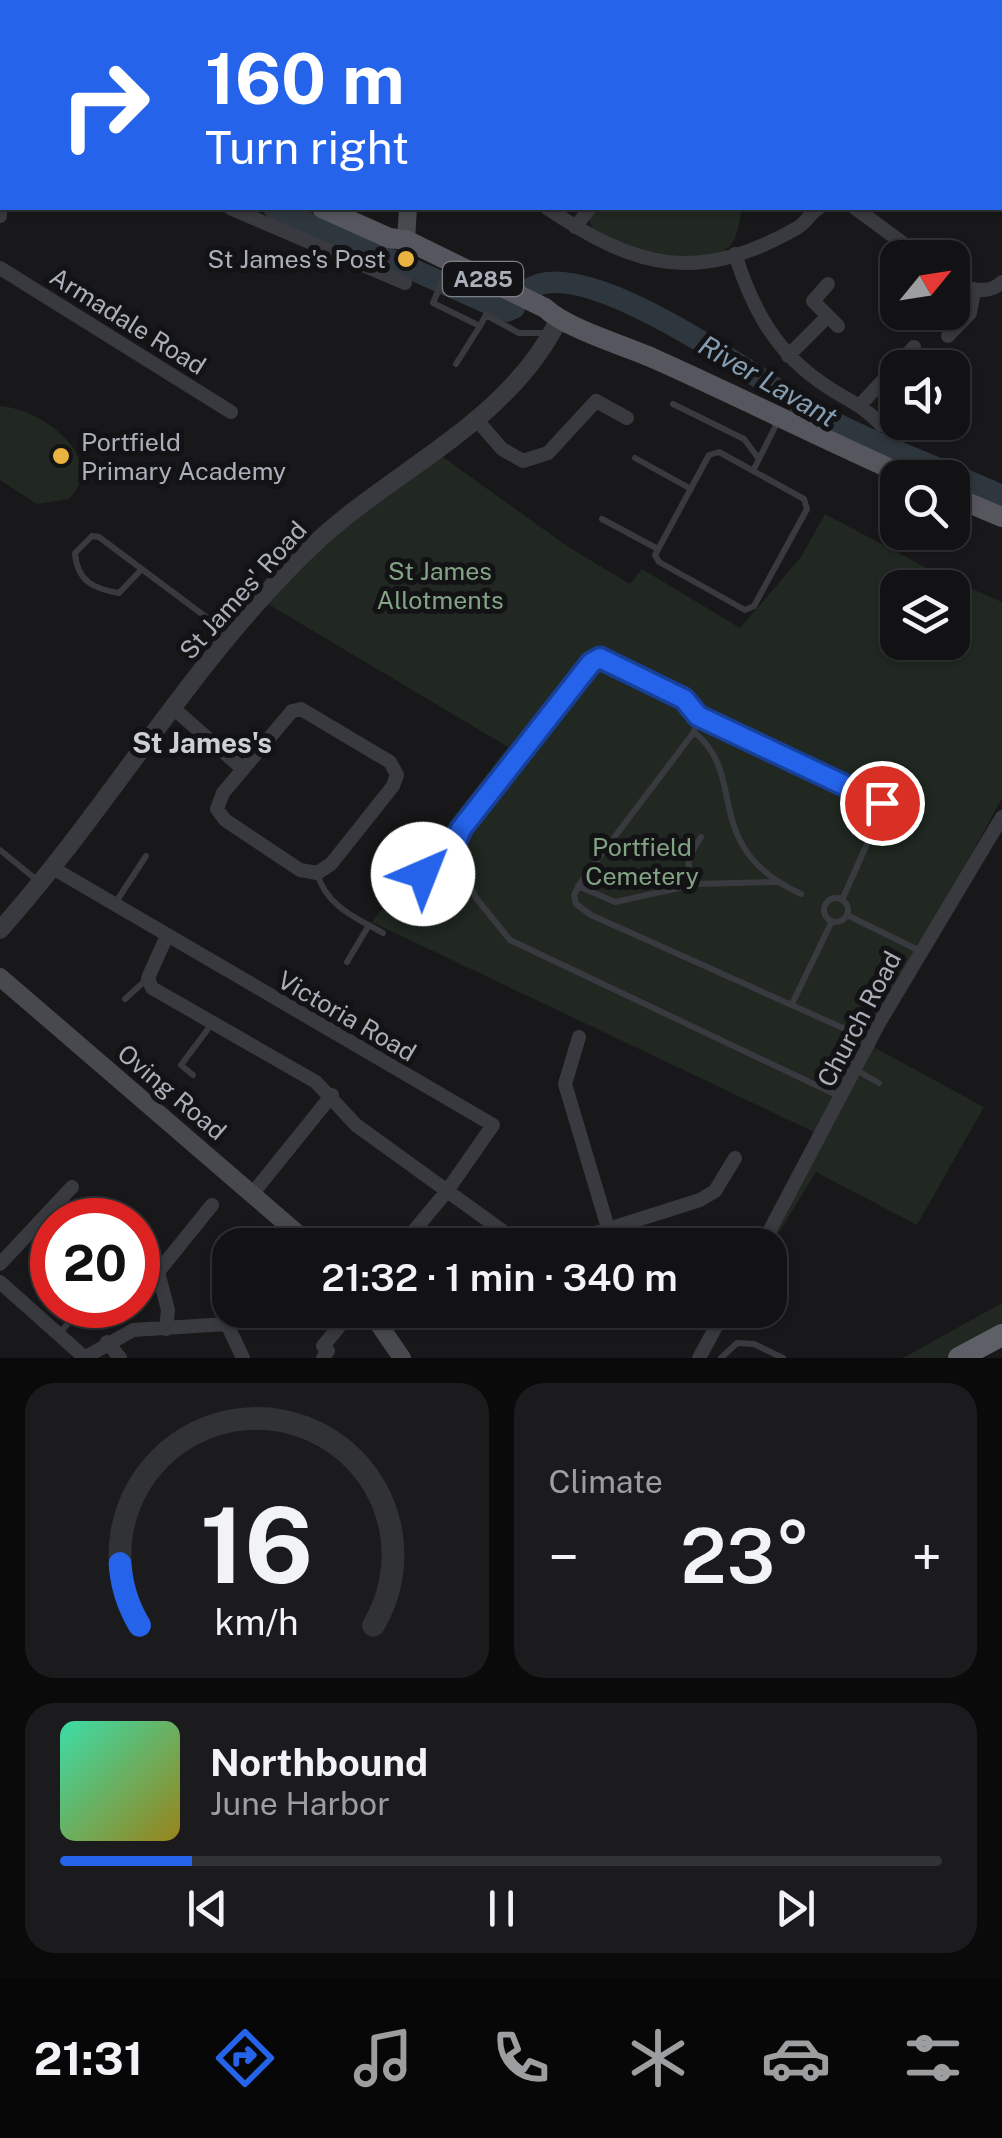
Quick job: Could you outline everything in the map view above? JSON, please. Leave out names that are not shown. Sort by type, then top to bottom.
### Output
[{"type":"highway","points":[[958,1358],[1002,1336]]},
{"type":"main road","name":"A285","points":[[327,210],[390,238],[406,240],[448,269],[534,302],[555,327],[586,328],[880,464]]},
{"type":"main road","points":[[406,240],[408,210]]},
{"type":"main road","points":[[970,504],[1002,517]]},
{"type":"main road","name":"Oving Road","points":[[0,977],[292,1228]]},
{"type":"main road","points":[[381,1328],[402,1358]]},
{"type":"street","points":[[0,207],[0,216]]},
{"type":"street","points":[[235,210],[405,283]]},
{"type":"street","points":[[550,210],[625,255],[657,263],[736,254],[797,228],[817,210]]},
{"type":"street","points":[[575,227],[588,210]]},
{"type":"street","points":[[858,210],[899,240]]},
{"type":"street","points":[[736,254],[755,306],[788,356],[820,382],[862,404],[880,424]]},
{"type":"street","name":"Armadale Road","points":[[0,268],[231,412]]},
{"type":"street","points":[[970,289],[996,288],[1002,282]]},
{"type":"street","points":[[788,356],[833,321],[812,300],[828,284]]},
{"type":"street","points":[[948,336],[970,313],[974,291]]},
{"type":"street","name":"St James' Road","points":[[0,930],[231,635],[310,548],[525,376],[555,327]]},
{"type":"street","points":[[862,404],[914,347]]},
{"type":"street","points":[[476,419],[502,449],[523,462],[538,460],[555,448],[596,401],[627,418]]},
{"type":"street","points":[[173,708],[243,769]]},
{"type":"street","points":[[296,708],[394,768],[392,786],[331,864],[318,873],[300,870],[220,815],[218,802],[296,708]]},
{"type":"street","name":"Church Road","points":[[771,1228],[921,952],[1002,817]]},
{"type":"street","name":"Victoria Road","points":[[45,875],[113,905],[493,1125],[448,1191],[416,1228]]},
{"type":"street","points":[[166,938],[148,978],[152,988],[302,1074],[332,1095],[356,1125],[499,1228]]},
{"type":"street","points":[[579,1037],[565,1084],[608,1228],[700,1200],[715,1191],[735,1158]]},
{"type":"street","points":[[253,1193],[332,1095]]},
{"type":"street","points":[[0,1264],[72,1187]]},
{"type":"street","points":[[166,1329],[168,1310],[160,1286],[161,1266],[212,1205]]},
{"type":"street","points":[[0,1282],[84,1358],[133,1330],[212,1325]]},
{"type":"street","points":[[229,1328],[243,1358]]},
{"type":"street","points":[[322,1358],[328,1351],[323,1346],[338,1328]]},
{"type":"street","points":[[699,1358],[716,1328]]},
{"type":"street","points":[[107,1342],[120,1358]]},
{"type":"lane","points":[[448,269],[433,303],[480,326]]},
{"type":"lane","points":[[456,364],[486,315],[519,332],[555,327]]},
{"type":"lane","points":[[673,404],[744,439],[759,459]]},
{"type":"lane","points":[[753,471],[780,417]]},
{"type":"lane","points":[[719,452],[804,499],[807,509],[754,606],[745,610],[659,562],[655,556],[692,489],[709,454],[719,452]]},
{"type":"lane","points":[[635,458],[692,489]]},
{"type":"lane","points":[[602,519],[658,549]]},
{"type":"lane","points":[[140,571],[119,593],[100,590],[80,574],[75,553],[92,536],[99,537],[231,635]]},
{"type":"lane","points":[[464,878],[437,885],[424,878],[428,862],[453,849],[461,829],[595,660],[608,660],[684,699],[698,716],[884,806],[842,900],[847,915],[921,952]]},
{"type":"lane","points":[[698,716],[694,732],[578,886],[574,900],[584,912],[842,1028]]},
{"type":"lane","points":[[694,732],[714,754],[739,842],[756,866],[800,894]]},
{"type":"lane","points":[[699,883],[689,874],[687,864],[701,837]]},
{"type":"lane","points":[[453,849],[464,878],[510,940],[842,1097]]},
{"type":"lane","points":[[0,850],[45,875]]},
{"type":"lane","points":[[113,905],[146,856]]},
{"type":"lane","points":[[318,873],[330,899],[383,933]]},
{"type":"lane","points":[[578,886],[615,902],[699,883],[777,882]]},
{"type":"lane","points":[[813,900],[826,905],[832,921]]},
{"type":"lane","points":[[826,905],[831,900],[842,900]]},
{"type":"lane","points":[[792,1004],[832,921],[847,915]]},
{"type":"lane","points":[[347,962],[369,925]]},
{"type":"lane","points":[[126,999],[148,978]]},
{"type":"lane","points":[[193,1075],[181,1066],[211,1025]]},
{"type":"lane","points":[[856,1070],[879,1083]]},
{"type":"lane","points":[[59,1334],[64,1328]]},
{"type":"lane","points":[[721,1358],[738,1343],[754,1344],[784,1358]]},
{"type":"green space","points":[[595,210],[742,210],[735,238],[725,251],[690,259],[648,252],[595,234],[589,219]]},
{"type":"green space","points":[[0,406],[33,415],[50,425],[75,452],[81,467],[79,483],[69,499],[37,504],[0,480]]},
{"type":"green space","name":"Portfield Cemetery","points":[[440,455],[567,546],[630,584],[642,569],[740,628],[801,557],[825,514],[880,543],[880,550],[893,550],[930,570],[880,570],[880,660],[970,660],[970,588],[1002,602],[1002,798],[868,1044],[984,1107],[917,1225],[816,1172],[782,1228],[763,1228],[816,1133],[372,922],[508,747],[268,604],[316,551]]},
{"type":"green space","points":[[1002,1303],[1002,1330],[946,1358],[903,1358]]},
{"type":"waterway","name":"River Lavant","points":[[279,210],[506,311],[514,308]]},
{"type":"waterway","name":"River Lavant","points":[[531,288],[558,282],[592,289],[631,304],[835,423],[1002,496]]},
{"type":"place","name":"St James's Post","points":[[406,259]]},
{"type":"place","name":"Portfield Primary Academy","points":[[61,456]]},
{"type":"district","name":"St James's","points":[[202,743]]},
{"type":"route","points":[[423,874],[428,862],[453,849],[461,829],[591,663],[600,658],[684,699],[698,716],[882,803]]},
{"type":"park label","name":"St James Allotments","points":[[440,586]]}]
